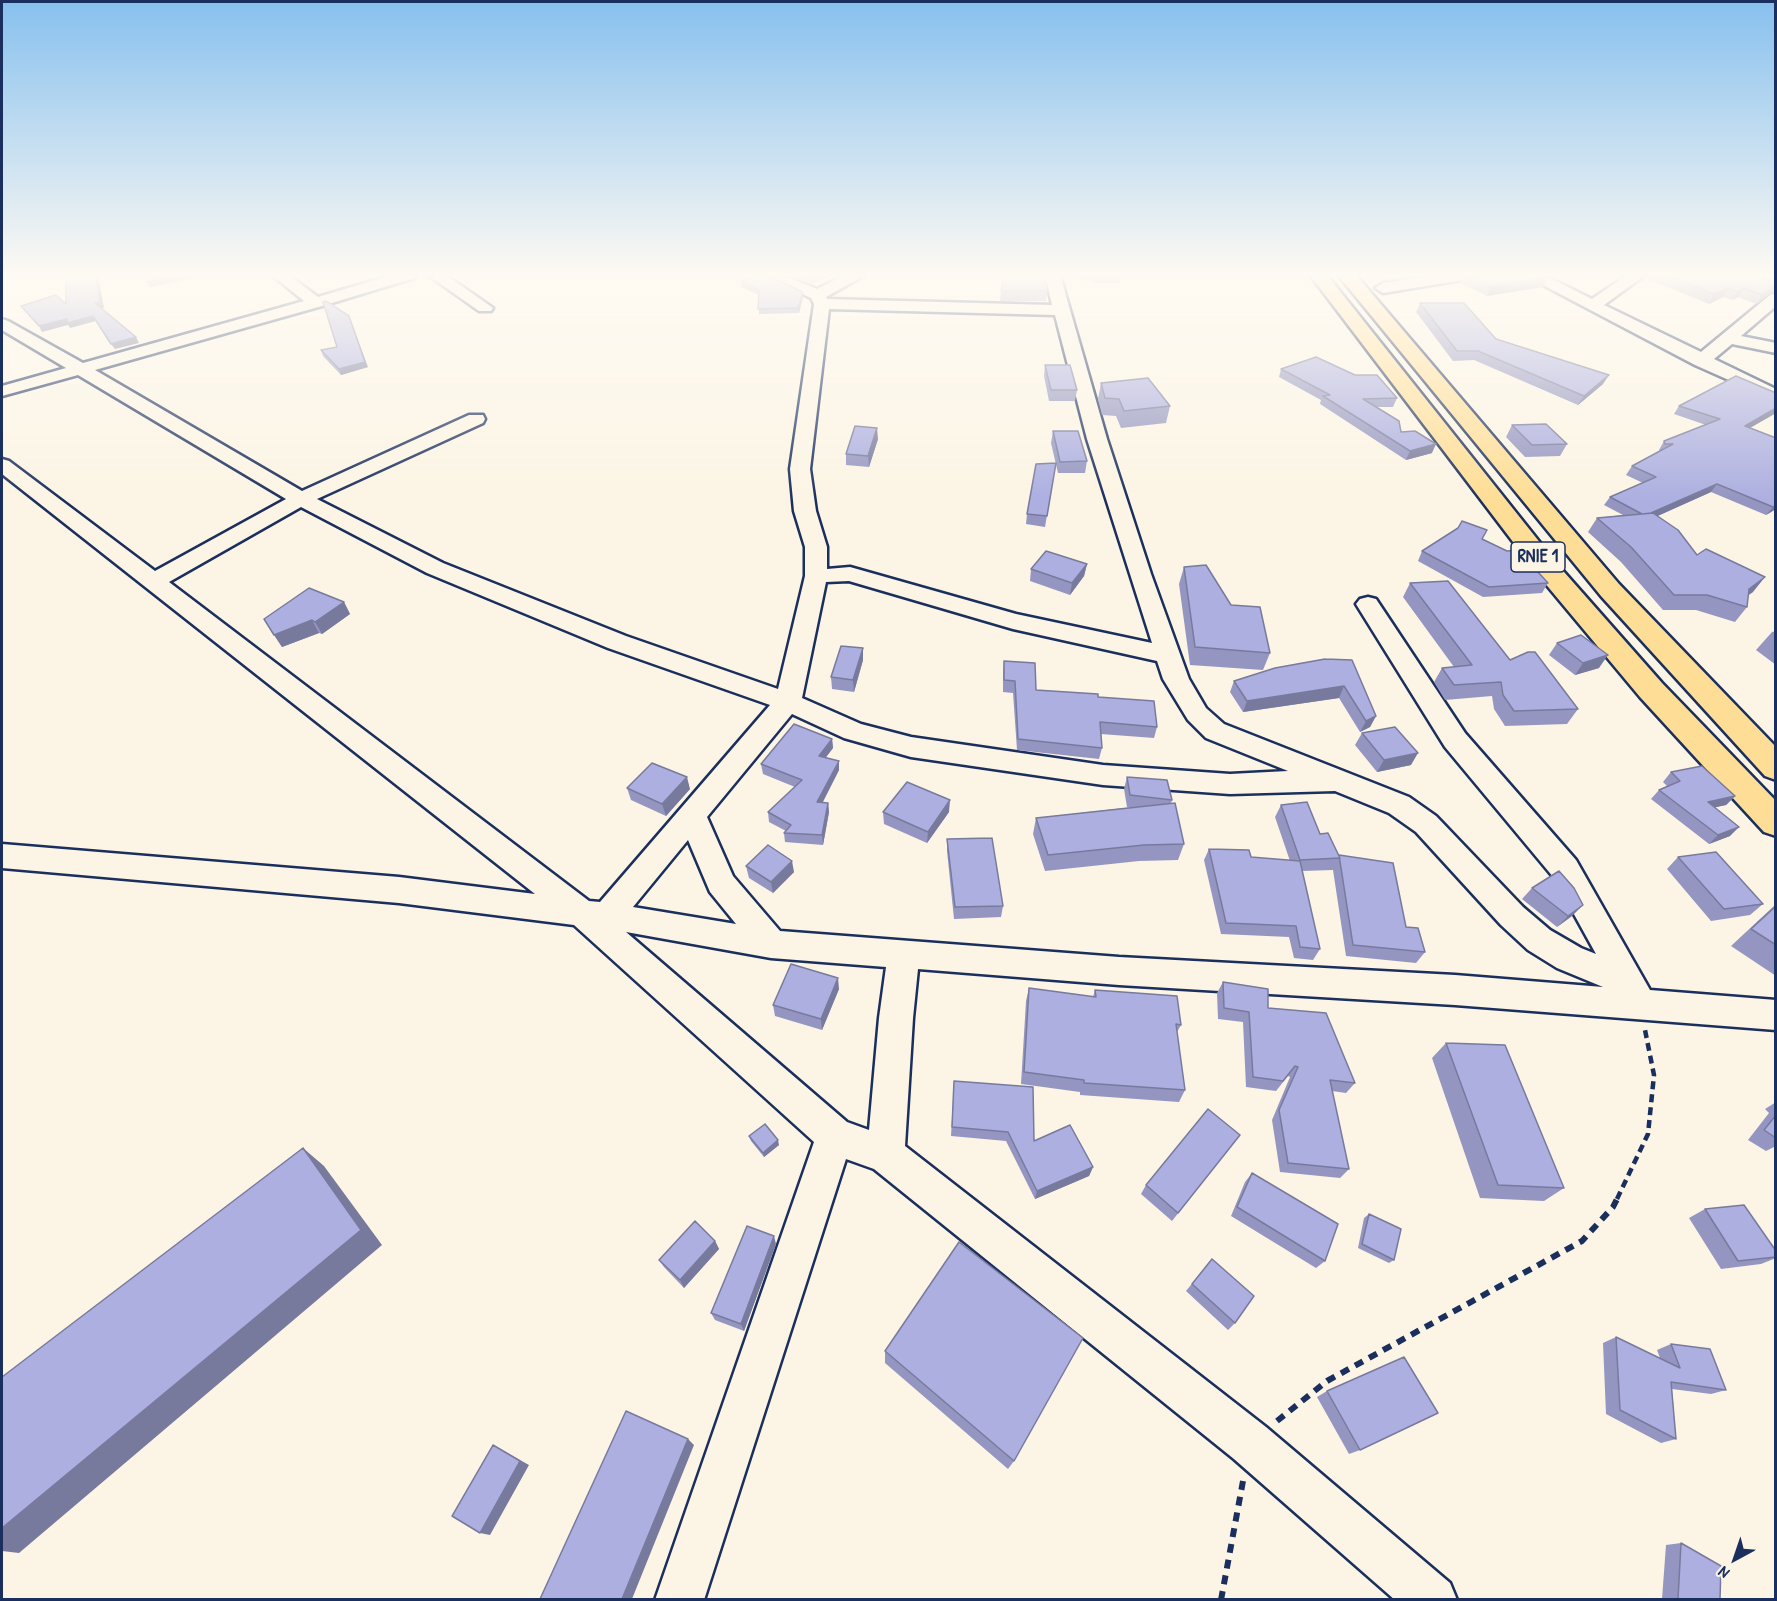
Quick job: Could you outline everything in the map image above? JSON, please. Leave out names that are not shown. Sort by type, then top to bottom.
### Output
[{"type":"highway","name":"RNIE 1","points":[[1376,350],[1555,578],[1644,682],[1776,823]]},
{"type":"highway","name":"RNIE 1","points":[[1409,350],[1610,590],[1776,768]]},
{"type":"street","points":[[45,350],[301,499],[435,568],[616,642],[788,702],[853,731],[911,747],[1103,776],[1230,784],[1340,780]]},
{"type":"street","points":[[2,392],[151,350]]},
{"type":"street","points":[[595,915],[692,815],[788,702],[816,576],[816,547],[805,511],[800,469],[814,350]]},
{"type":"street","points":[[1071,350],[1097,439],[1176,679],[1197,714],[1215,731],[1400,805],[1426,824],[1512,916],[1539,940],[1635,994]]},
{"type":"street","points":[[1681,350],[1776,396]]},
{"type":"street","points":[[1701,360],[1714,350]]},
{"type":"street","points":[[152,582],[301,499],[476,419]]},
{"type":"street","points":[[2,465],[152,582],[595,915],[836,1136],[886,1155],[1250,1443],[1433,1599]]},
{"type":"street","points":[[816,576],[850,574],[1013,621],[1168,655]]},
{"type":"street","points":[[1368,604],[1455,740],[1565,869],[1635,994]]},
{"type":"street","points":[[1215,731],[1230,784]]},
{"type":"street","points":[[692,815],[721,883],[771,944]]},
{"type":"street","points":[[2,856],[399,890],[595,915],[771,944],[1119,971],[1455,990],[1635,994],[1776,1015]]},
{"type":"street","points":[[886,1155],[896,1018],[904,954]]},
{"type":"street","points":[[679,1599],[836,1136]]},
{"type":"path","points":[[1221,1599],[1250,1443],[1327,1381],[1582,1241],[1613,1207],[1648,1134],[1654,1075],[1635,994]]},
{"type":"building","points":[[321,350],[361,350],[365,362],[339,369]]},
{"type":"building","points":[[1530,350],[1609,375],[1584,396],[1478,351],[1457,351]]},
{"type":"building","points":[[1316,357],[1355,375],[1377,375],[1397,398],[1363,399],[1399,421],[1401,432],[1415,431],[1436,444],[1410,451],[1323,396],[1330,395],[1281,369]]},
{"type":"building","points":[[1045,365],[1070,365],[1077,390],[1051,390]]},
{"type":"building","points":[[1736,376],[1776,393],[1776,408],[1745,426],[1776,438],[1776,505],[1773,507],[1717,484],[1651,513],[1642,514],[1610,497],[1656,477],[1632,466],[1673,444],[1665,444],[1664,441],[1720,419],[1679,406]]},
{"type":"building","points":[[1148,378],[1170,406],[1124,411],[1119,399],[1105,398],[1101,383]]},
{"type":"building","points":[[1546,424],[1567,444],[1532,445],[1512,425]]},
{"type":"building","points":[[855,426],[877,428],[868,456],[846,454]]},
{"type":"building","points":[[1053,431],[1078,431],[1087,461],[1060,462]]},
{"type":"building","points":[[1056,463],[1047,516],[1027,514],[1036,464]]},
{"type":"building","points":[[1653,513],[1678,530],[1697,555],[1706,549],[1765,577],[1749,589],[1747,607],[1707,595],[1674,595],[1631,547],[1597,518]]},
{"type":"building","points":[[1462,521],[1487,530],[1482,539],[1507,551],[1518,550],[1548,583],[1489,587],[1422,551],[1458,528]]},
{"type":"building","points":[[1046,551],[1087,564],[1072,583],[1031,569]]},
{"type":"building","points":[[1206,565],[1231,605],[1260,607],[1270,653],[1195,647],[1184,567]]},
{"type":"building","points":[[1448,581],[1510,660],[1528,652],[1535,652],[1578,709],[1514,711],[1503,695],[1501,682],[1454,685],[1442,668],[1472,665],[1410,583]]},
{"type":"building","points":[[309,588],[344,602],[315,622],[312,620],[274,635],[264,619]]},
{"type":"building","points":[[1581,635],[1608,655],[1583,663],[1557,643]]},
{"type":"building","points":[[841,646],[863,648],[853,680],[831,677]]},
{"type":"building","points":[[1325,659],[1352,660],[1376,716],[1366,721],[1344,686],[1247,701],[1234,681],[1275,668]]},
{"type":"building","points":[[1004,661],[1035,663],[1036,690],[1154,701],[1157,727],[1100,722],[1102,748],[1018,739],[1015,681],[1004,680]]},
{"type":"building","points":[[794,724],[832,739],[819,756],[839,761],[817,802],[828,803],[822,835],[784,833],[791,825],[768,812],[802,780],[761,764]]},
{"type":"building","points":[[1395,727],[1418,753],[1384,760],[1362,733]]},
{"type":"building","points":[[652,763],[687,777],[662,804],[627,788]]},
{"type":"building","points":[[1702,766],[1735,796],[1708,802],[1739,827],[1718,835],[1659,790],[1680,781],[1671,772]]},
{"type":"building","points":[[1127,777],[1167,780],[1172,800],[1130,795]]},
{"type":"building","points":[[907,782],[950,800],[928,832],[883,812]]},
{"type":"building","points":[[1307,802],[1320,834],[1328,833],[1340,858],[1300,860],[1281,805]]},
{"type":"building","points":[[1175,803],[1184,844],[1144,845],[1048,855],[1036,818]]},
{"type":"building","points":[[992,838],[1003,906],[955,907],[947,839]]},
{"type":"building","points":[[768,845],[792,861],[771,882],[746,866]]},
{"type":"building","points":[[1209,849],[1249,850],[1251,857],[1300,861],[1320,949],[1300,947],[1296,926],[1226,923]]},
{"type":"building","points":[[1716,852],[1763,904],[1724,909],[1678,857]]},
{"type":"building","points":[[1339,855],[1393,863],[1406,927],[1418,928],[1425,952],[1353,945]]},
{"type":"building","points":[[1559,871],[1574,888],[1583,905],[1568,916],[1532,888]]},
{"type":"building","points":[[1776,906],[1776,945],[1751,929]]},
{"type":"building","points":[[791,964],[838,978],[821,1019],[773,1005]]},
{"type":"building","points":[[1223,982],[1268,989],[1268,1008],[1326,1013],[1355,1083],[1330,1080],[1349,1169],[1288,1163],[1279,1110],[1298,1067],[1295,1066],[1283,1081],[1253,1077],[1249,1012],[1224,1008]]},
{"type":"building","points":[[1029,988],[1096,997],[1095,990],[1177,996],[1181,1025],[1176,1024],[1185,1090],[1084,1083],[1084,1080],[1024,1072]]},
{"type":"building","points":[[1446,1043],[1505,1045],[1564,1188],[1498,1185]]},
{"type":"building","points":[[954,1081],[1033,1087],[1034,1141],[1070,1125],[1093,1167],[1037,1191],[1008,1132],[952,1127]]},
{"type":"building","points":[[1208,1109],[1240,1135],[1178,1213],[1146,1185]]},
{"type":"building","points":[[1776,1115],[1776,1138],[1764,1130]]},
{"type":"building","points":[[765,1124],[778,1140],[763,1153],[749,1136]]},
{"type":"building","points":[[303,1148],[361,1230],[2,1528],[2,1377]]},
{"type":"building","points":[[1252,1173],[1338,1224],[1325,1261],[1237,1207]]},
{"type":"building","points":[[1744,1205],[1776,1251],[1776,1257],[1738,1261],[1705,1209]]},
{"type":"building","points":[[1369,1214],[1401,1229],[1394,1260],[1362,1244]]},
{"type":"building","points":[[695,1221],[715,1241],[680,1280],[659,1260]]},
{"type":"building","points":[[747,1226],[774,1236],[741,1324],[711,1313]]},
{"type":"building","points":[[959,1242],[1083,1338],[1014,1461],[885,1351]]},
{"type":"building","points":[[1212,1259],[1254,1296],[1235,1323],[1192,1284]]},
{"type":"building","points":[[1616,1337],[1680,1368],[1671,1344],[1710,1349],[1726,1390],[1671,1382],[1676,1439],[1620,1410]]},
{"type":"building","points":[[1404,1357],[1438,1413],[1360,1450],[1327,1391]]},
{"type":"building","points":[[626,1411],[688,1439],[622,1599],[540,1599]]},
{"type":"building","points":[[493,1445],[520,1461],[480,1533],[452,1516]]},
{"type":"building","points":[[1681,1543],[1721,1566],[1720,1599],[1678,1599]]}]
